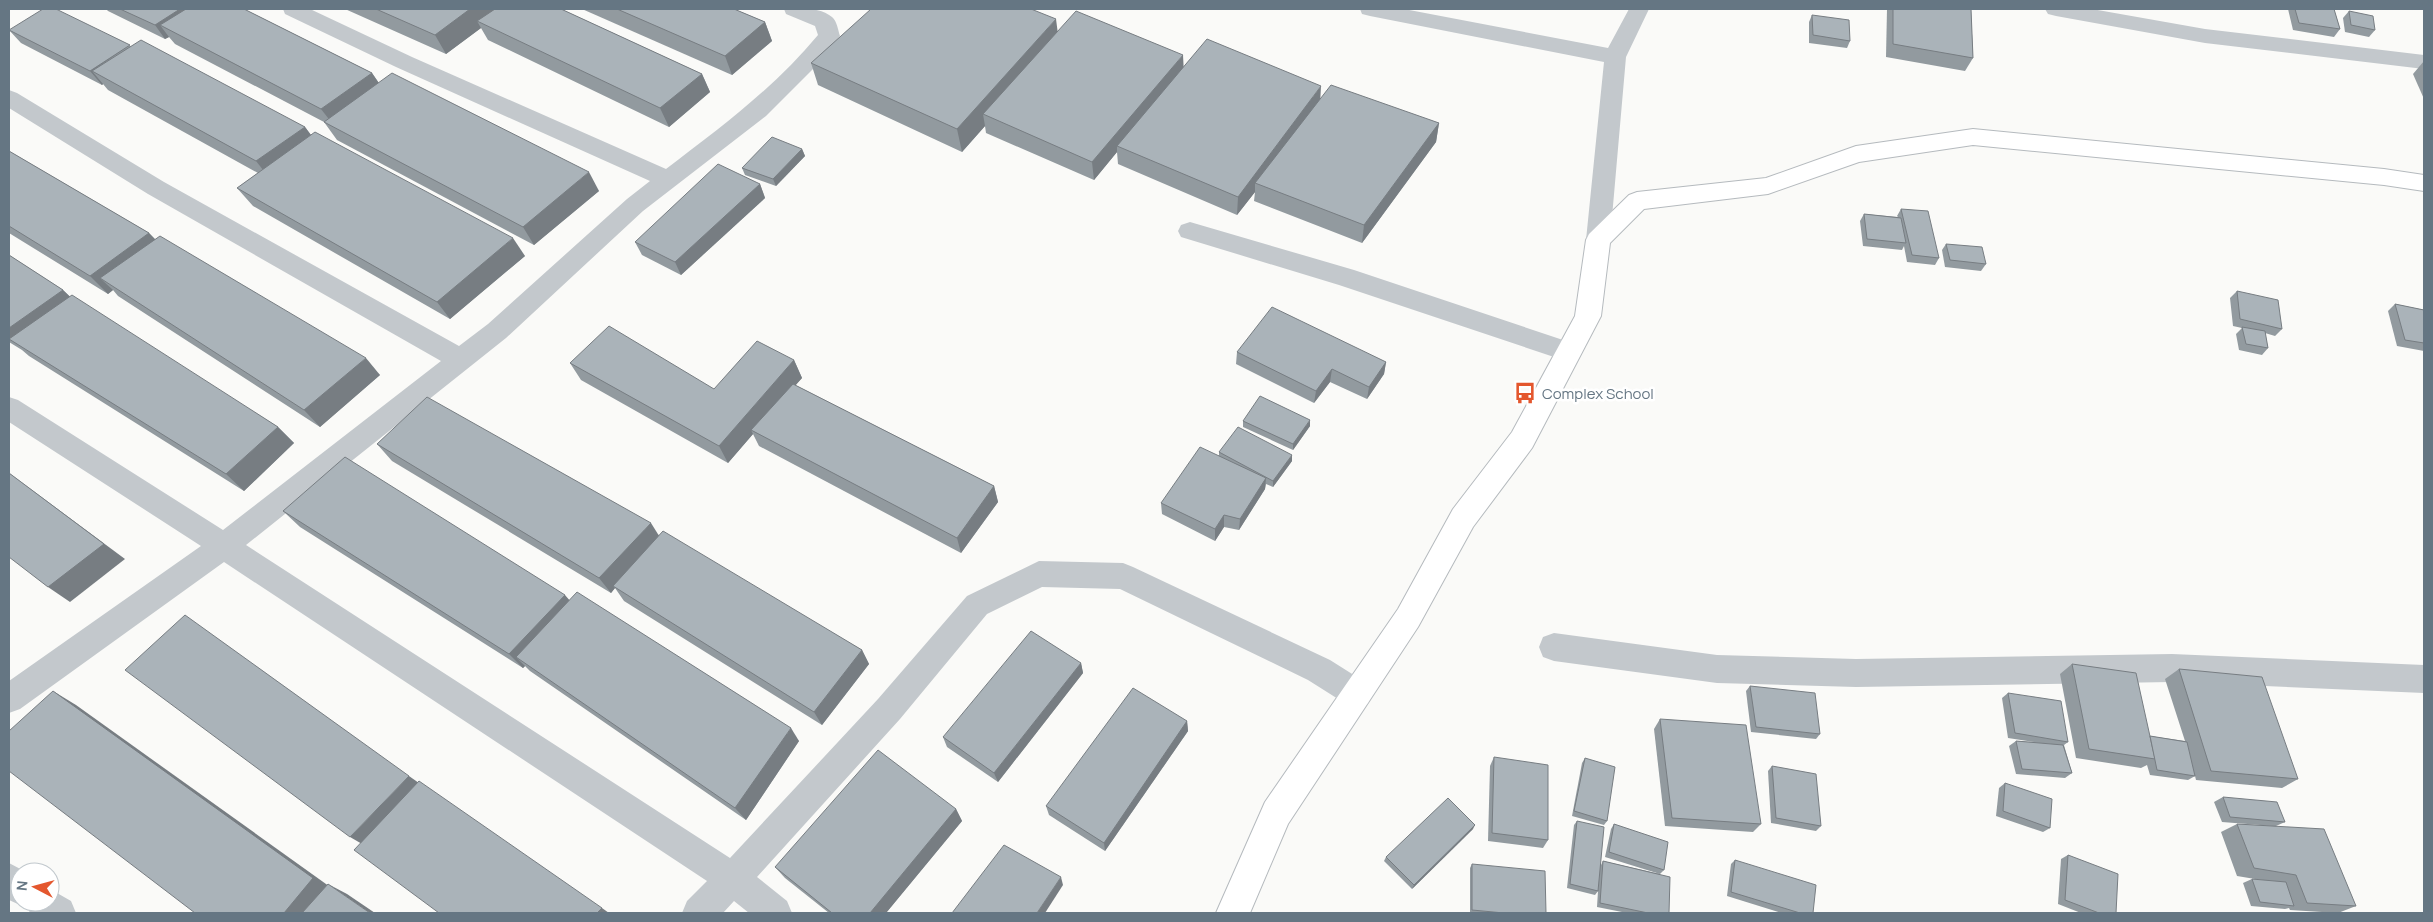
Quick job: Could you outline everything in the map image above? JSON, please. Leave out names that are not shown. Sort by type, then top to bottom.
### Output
[{"type":"main road","points":[[1233,913],[1276,813],[1408,618],[1463,518],[1522,440],[1588,316],[1598,240],[1637,201],[1768,186],[1856,154],[1973,137],[2384,177],[2424,183]]},
{"type":"street","points":[[293,9],[404,62],[668,180]]},
{"type":"street","points":[[9,699],[224,546],[461,360],[497,331],[635,205],[758,111],[812,57],[829,36],[825,22],[794,9]]},
{"type":"street","points":[[1370,9],[1615,57]]},
{"type":"street","points":[[1598,240],[1615,57],[1639,9]]},
{"type":"street","points":[[2056,9],[2205,36],[2424,62]]},
{"type":"street","points":[[9,98],[156,188],[461,360]]},
{"type":"street","points":[[1190,231],[1345,277],[1569,352]]},
{"type":"street","points":[[9,408],[224,546],[733,879],[775,913]]},
{"type":"street","points":[[700,913],[889,709],[978,604],[1039,574],[1123,576],[1319,670],[1357,694]]},
{"type":"street","points":[[1554,647],[1716,669],[1856,673],[2172,668],[2424,679]]},
{"type":"building","points":[[43,9],[56,9],[130,45],[90,71],[9,30]]},
{"type":"building","points":[[120,9],[180,9],[155,25]]},
{"type":"building","points":[[186,9],[244,9],[372,73],[321,109],[160,25]]},
{"type":"building","points":[[376,9],[470,9],[435,35]]},
{"type":"building","points":[[495,9],[561,9],[702,74],[660,108],[477,21]]},
{"type":"building","points":[[617,9],[734,9],[765,22],[725,56]]},
{"type":"building","points":[[871,9],[1031,9],[1056,19],[957,129],[811,63]]},
{"type":"building","points":[[1893,9],[1971,9],[1973,58],[1893,44]]},
{"type":"building","points":[[2295,9],[2334,9],[2340,29],[2299,23]]},
{"type":"building","points":[[1076,11],[1183,55],[1092,162],[983,114]]},
{"type":"building","points":[[2349,11],[2373,16],[2375,30],[2351,25]]},
{"type":"building","points":[[1812,15],[1849,20],[1850,41],[1813,35]]},
{"type":"building","points":[[1207,39],[1321,86],[1238,197],[1117,146]]},
{"type":"building","points":[[141,40],[305,127],[256,161],[92,71]]},
{"type":"building","points":[[392,73],[589,172],[523,227],[324,122]]},
{"type":"building","points":[[1331,85],[1439,123],[1364,225],[1255,183]]},
{"type":"building","points":[[315,132],[513,238],[437,302],[237,188]]},
{"type":"building","points":[[772,137],[802,149],[773,179],[742,168]]},
{"type":"building","points":[[9,151],[149,233],[90,276],[9,226]]},
{"type":"building","points":[[718,164],[760,184],[675,262],[635,242]]},
{"type":"building","points":[[1901,209],[1928,211],[1939,258],[1912,255]]},
{"type":"building","points":[[1864,214],[1901,218],[1906,243],[1867,239]]},
{"type":"building","points":[[160,236],[366,358],[304,410],[100,278]]},
{"type":"building","points":[[1946,244],[1982,247],[1986,264],[1950,260]]},
{"type":"building","points":[[9,255],[63,290],[9,328]]},
{"type":"building","points":[[2237,291],[2278,300],[2282,329],[2240,319]]},
{"type":"building","points":[[72,295],[278,427],[226,474],[9,339]]},
{"type":"building","points":[[2395,304],[2424,310],[2424,343],[2405,340]]},
{"type":"building","points":[[1272,307],[1386,362],[1369,387],[1332,369],[1316,391],[1237,352]]},
{"type":"building","points":[[609,326],[714,389],[757,341],[794,360],[719,446],[570,363]]},
{"type":"building","points":[[2242,327],[2265,331],[2268,348],[2246,344]]},
{"type":"building","points":[[793,384],[994,486],[957,538],[751,430]]},
{"type":"building","points":[[1260,396],[1310,420],[1293,444],[1243,421]]},
{"type":"building","points":[[427,397],[651,523],[599,578],[377,444]]},
{"type":"building","points":[[1238,427],[1292,455],[1273,481],[1219,452]]},
{"type":"building","points":[[1200,447],[1266,478],[1240,519],[1224,515],[1215,529],[1161,503]]},
{"type":"building","points":[[345,457],[565,595],[509,654],[283,511]]},
{"type":"building","points":[[9,473],[104,544],[48,587],[9,557]]},
{"type":"building","points":[[663,531],[862,650],[814,712],[613,586]]},
{"type":"building","points":[[577,592],[791,728],[735,808],[516,657]]},
{"type":"building","points":[[185,615],[409,776],[350,837],[125,670]]},
{"type":"building","points":[[1031,631],[1081,663],[994,773],[943,737]]},
{"type":"building","points":[[2072,664],[2136,673],[2155,759],[2089,749]]},
{"type":"building","points":[[2179,669],[2262,677],[2298,779],[2211,771]]},
{"type":"building","points":[[1750,686],[1815,693],[1820,734],[1756,727]]},
{"type":"building","points":[[1133,688],[1187,721],[1104,843],[1046,806]]},
{"type":"building","points":[[53,691],[313,878],[284,913],[195,913],[9,771],[9,731]]},
{"type":"building","points":[[2008,693],[2061,701],[2068,742],[2015,733]]},
{"type":"building","points":[[1660,719],[1746,725],[1761,824],[1672,818]]},
{"type":"building","points":[[2150,736],[2187,742],[2195,776],[2157,770]]},
{"type":"building","points":[[2016,741],[2063,745],[2072,773],[2022,769]]},
{"type":"building","points":[[878,750],[956,809],[870,913],[832,913],[775,867]]},
{"type":"building","points":[[1494,757],[1548,765],[1548,840],[1492,833]]},
{"type":"building","points":[[1585,758],[1615,767],[1607,821],[1574,811]]},
{"type":"building","points":[[1772,766],[1816,774],[1821,826],[1776,818]]},
{"type":"building","points":[[419,781],[602,908],[597,913],[439,913],[354,850]]},
{"type":"building","points":[[2005,783],[2052,799],[2050,828],[2003,811]]},
{"type":"building","points":[[2223,797],[2277,802],[2285,822],[2230,817]]},
{"type":"building","points":[[1448,798],[1475,825],[1414,885],[1386,857]]},
{"type":"building","points":[[1577,821],[1604,827],[1598,891],[1570,884]]},
{"type":"building","points":[[1614,824],[1668,842],[1664,870],[1609,852]]},
{"type":"building","points":[[2237,824],[2324,829],[2356,906],[2307,903],[2296,875],[2254,868]]},
{"type":"building","points":[[1004,845],[1061,877],[1037,913],[952,913]]},
{"type":"building","points":[[2068,855],[2118,874],[2116,913],[2099,913],[2065,900]]},
{"type":"building","points":[[1735,860],[1816,885],[1813,913],[1800,913],[1731,892]]},
{"type":"building","points":[[1603,861],[1670,877],[1669,913],[1648,913],[1600,903]]},
{"type":"building","points":[[1472,864],[1545,871],[1546,913],[1504,913],[1472,910]]},
{"type":"building","points":[[2252,879],[2286,882],[2294,906],[2260,902]]},
{"type":"building","points":[[328,884],[370,913],[302,913]]},
{"type":"place","name":"Complex School","points":[[1525,393]]}]
